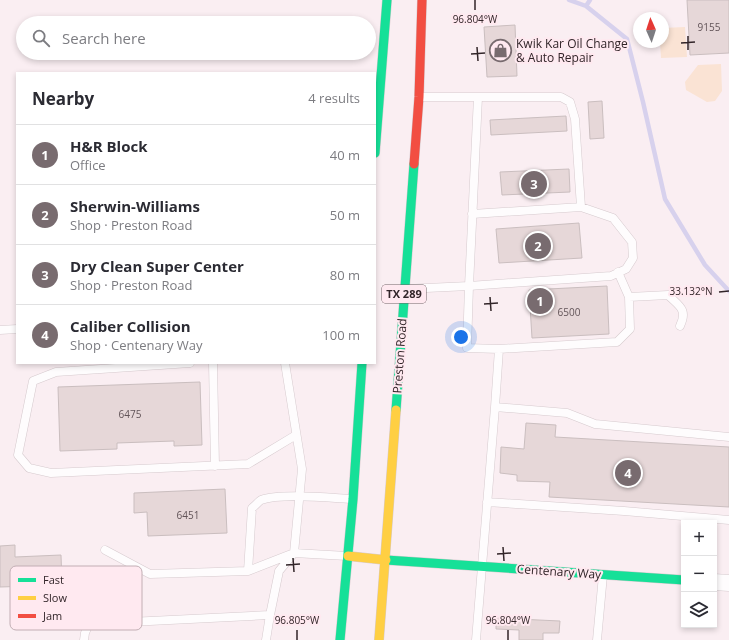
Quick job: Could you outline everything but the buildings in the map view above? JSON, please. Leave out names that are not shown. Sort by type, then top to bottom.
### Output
[{"type":"main road","points":[[376,140],[387,0]]},
{"type":"main road","name":"Preston Road","points":[[379,640],[419,97],[422,0]]},
{"type":"main road","points":[[340,640],[353,499],[362,364]]},
{"type":"main road","name":"Centenary Way","points":[[348,556],[386,560],[681,580]]},
{"type":"street","points":[[717,582],[729,583]]},
{"type":"lane","points":[[419,97],[561,97],[570,102],[575,119],[581,207]]},
{"type":"lane","points":[[478,97],[467,348],[499,349],[617,342],[630,329],[629,297],[618,272]]},
{"type":"lane","points":[[404,289],[611,276],[626,269],[633,258],[632,242],[613,218],[581,207],[472,214]]},
{"type":"lane","points":[[629,297],[668,295],[682,309],[684,318],[680,326]]},
{"type":"lane","points":[[0,330],[16,329]]},
{"type":"lane","points":[[476,640],[499,349]]},
{"type":"lane","points":[[175,364],[56,372],[34,381],[18,455],[29,468],[51,473],[248,464],[296,436]]},
{"type":"lane","points":[[213,364],[215,466]]},
{"type":"lane","points":[[266,640],[280,572],[294,553],[302,469],[285,364]]},
{"type":"lane","points":[[495,407],[567,412],[595,424],[729,438]]},
{"type":"lane","points":[[248,571],[252,508],[261,500],[299,497],[353,499]]},
{"type":"lane","points":[[487,502],[729,520]]},
{"type":"lane","points":[[105,550],[135,566]]},
{"type":"lane","points":[[142,570],[150,574],[248,571],[294,553],[348,556]]},
{"type":"lane","points":[[597,640],[603,575]]},
{"type":"lane","points":[[142,621],[270,615]]},
{"type":"lane","points":[[84,640],[86,630]]},
{"type":"shaded area","points":[[685,27],[687,57],[661,58],[660,48],[669,48],[669,28]]},
{"type":"shaded area","points":[[721,64],[722,91],[715,101],[707,102],[686,90],[685,82],[698,65]]},
{"type":"waterway","points":[[569,0],[586,6],[627,39],[665,199],[705,265],[729,291]]},
{"type":"waterway","points":[[586,6],[590,0]]},
{"type":"traffic: fast","points":[[376,140],[387,0]]},
{"type":"traffic: fast","points":[[396,410],[414,164]]},
{"type":"traffic: fast","points":[[340,640],[353,499],[362,364]]},
{"type":"traffic: fast","points":[[386,560],[681,580]]},
{"type":"traffic: slow","points":[[379,640],[396,410]]},
{"type":"traffic: slow","points":[[348,556],[386,560]]},
{"type":"traffic: jam","points":[[414,164],[419,97],[422,0]]},
{"type":"place","name":"Kwik Kar Oil Change & Auto Repair","points":[[500,51]]},
{"type":"place","name":"Dry Clean Super Center","points":[[534,184]]},
{"type":"place","name":"Sherwin-Williams","points":[[538,246]]},
{"type":"place","name":"H&R Block","points":[[540,301]]},
{"type":"place","name":"Caliber Collision","points":[[628,473]]}]
